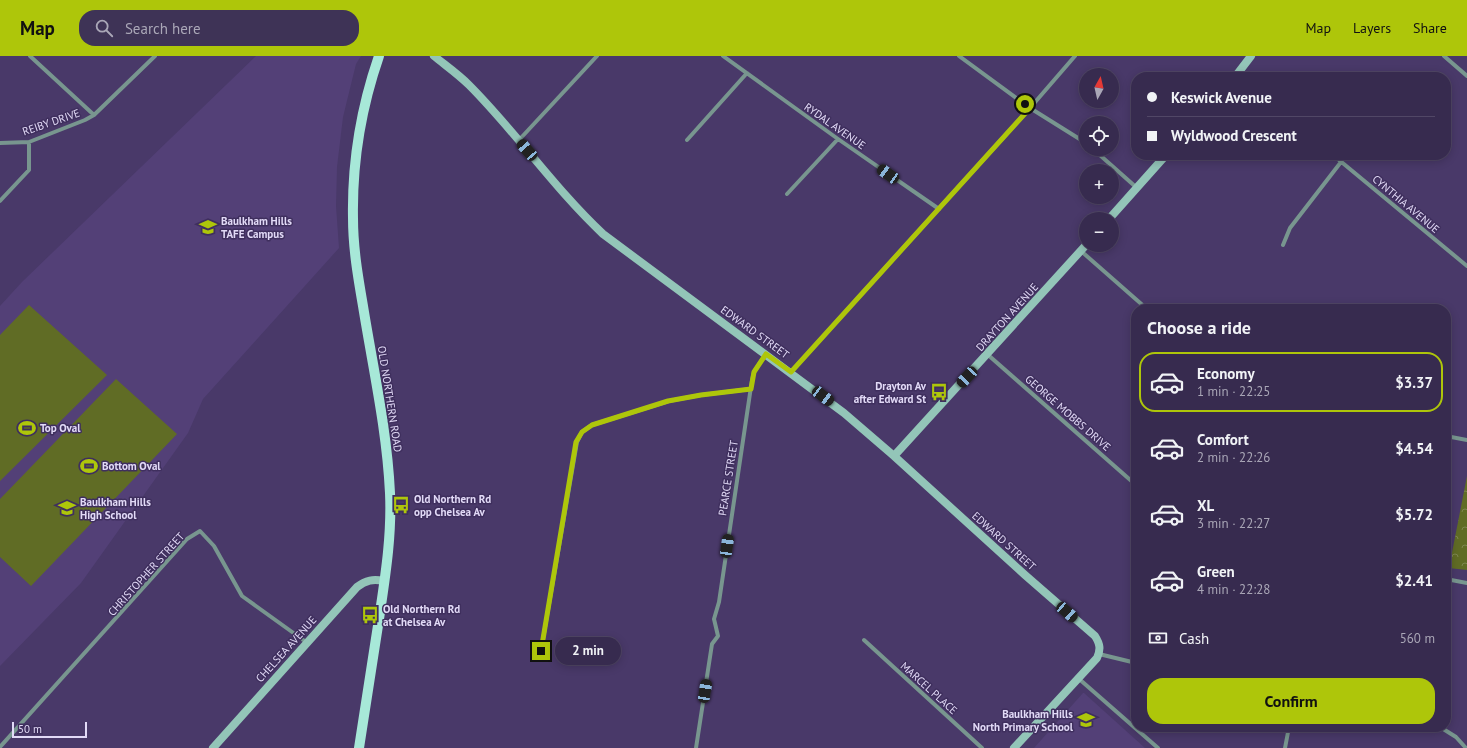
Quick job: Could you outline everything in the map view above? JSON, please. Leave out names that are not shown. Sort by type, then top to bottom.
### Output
[{"type":"main road","name":"OLD NORTHERN ROAD","points":[[359,748],[384,581],[390,527],[388,463],[357,269],[353,219],[354,176],[360,132],[369,91],[379,56]]},
{"type":"street","points":[[30,56],[94,115]]},
{"type":"street","name":"REIBY DRIVE","points":[[0,143],[28,142],[85,120],[94,115],[155,56]]},
{"type":"street","name":"EDWARD STREET","points":[[434,56],[468,84],[583,214],[603,234],[791,372],[844,413],[1095,636],[1100,648],[1098,654]]},
{"type":"street","points":[[519,140],[597,56]]},
{"type":"street","name":"RYDAL AVENUE","points":[[723,56],[838,140],[939,209]]},
{"type":"street","points":[[959,56],[1030,108],[1079,139]]},
{"type":"street","points":[[791,372],[1030,108],[1075,56]]},
{"type":"street","points":[[1242,72],[1251,56]]},
{"type":"street","points":[[1444,56],[1467,76]]},
{"type":"street","points":[[687,140],[747,73]]},
{"type":"street","points":[[787,194],[838,140]]},
{"type":"street","points":[[0,202],[29,170],[28,142]]},
{"type":"street","points":[[1101,156],[1137,188]]},
{"type":"street","points":[[1115,212],[1162,160]]},
{"type":"street","name":"CYNTHIA AVENUE","points":[[1339,160],[1467,266]]},
{"type":"street","points":[[1283,245],[1290,228],[1341,162]]},
{"type":"street","name":"DRAYTON AVENUE","points":[[894,456],[1080,252]]},
{"type":"street","points":[[1088,252],[1142,304]]},
{"type":"street","name":"PEARCE STREET","points":[[696,748],[712,644],[718,636],[714,618],[719,602],[754,372],[766,354]]},
{"type":"street","name":"GEORGE MOBBS DRIVE","points":[[987,354],[1131,481]]},
{"type":"street","points":[[541,651],[576,442],[582,432],[592,425],[668,401],[701,395],[751,389]]},
{"type":"street","points":[[1451,437],[1467,440]]},
{"type":"street","name":"CHRISTOPHER STREET","points":[[0,747],[187,539],[200,530],[214,546],[242,596],[306,642]]},
{"type":"street","name":"CHELSEA AVENUE","points":[[213,748],[356,587],[373,579],[384,581]]},
{"type":"street","points":[[1451,580],[1467,583]]},
{"type":"street","name":"MARCEL PLACE","points":[[864,640],[982,748]]},
{"type":"street","points":[[1014,748],[1098,654],[1131,662]]},
{"type":"street","points":[[1078,678],[1131,724]]},
{"type":"street","points":[[1140,732],[1158,748]]},
{"type":"street","points":[[1285,748],[1287,732]]},
{"type":"street","points":[[1448,732],[1456,737],[1466,748]]},
{"type":"shaded area","name":"Baulkham Hills TAFE Campus","points":[[256,56],[361,56],[356,64],[343,117],[337,167],[336,206],[339,248],[203,399],[188,433],[81,583],[0,666],[0,306],[22,282]]},
{"type":"shaded area","name":"Baulkham Hills North Primary School","points":[[1084,693],[1145,748],[1034,748]]},
{"type":"green space","name":"Top Oval","points":[[29,305],[107,375],[0,481],[0,335]]},
{"type":"green space","name":"Bottom Oval","points":[[116,379],[177,434],[31,586],[0,557],[0,499]]},
{"type":"green space","points":[[1467,476],[1467,570],[1451,568],[1451,558]]},
{"type":"place","name":"Baulkham Hills TAFE Campus","points":[[208,227]]},
{"type":"place","name":"Drayton Av after Edward St","points":[[939,392]]},
{"type":"place","name":"Top Oval","points":[[27,428]]},
{"type":"place","name":"Bottom Oval","points":[[89,466]]},
{"type":"place","name":"Old Northern Rd opp Chelsea Av","points":[[401,505]]},
{"type":"place","name":"Baulkham Hills High School","points":[[67,508]]},
{"type":"place","name":"Old Northern Rd at Chelsea Av","points":[[370,615]]},
{"type":"place","name":"Baulkham Hills North Primary School","points":[[1086,720]]},
{"type":"route","points":[[541,651],[576,442],[582,432],[592,425],[668,401],[701,395],[751,389],[754,372],[766,354],[791,372],[1030,108],[1025,104]]}]
